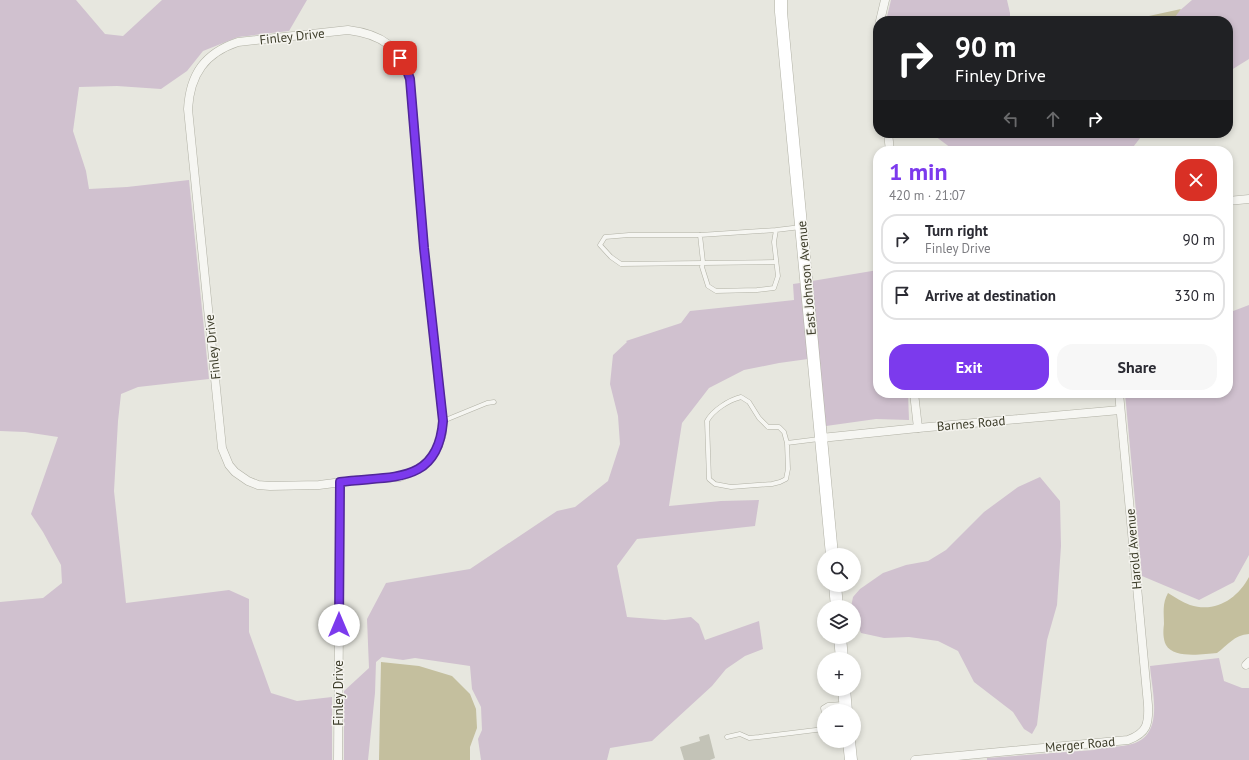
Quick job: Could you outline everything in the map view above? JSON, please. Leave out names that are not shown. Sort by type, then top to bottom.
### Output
[{"type":"main road","name":"East Johnson Avenue","points":[[781,0],[831,548]]},
{"type":"main road","points":[[850,748],[851,760]]},
{"type":"street","points":[[881,16],[885,0]]},
{"type":"street","name":"Finley Drive","points":[[348,30],[363,32],[379,38],[393,48],[405,65],[410,79],[424,248],[443,421],[442,434],[438,446],[427,462],[418,469],[400,477],[319,485],[270,486],[248,481],[234,472],[224,455],[222,448],[188,109],[190,89],[197,72],[215,53],[238,42],[348,30]]},
{"type":"street","points":[[1233,201],[1249,199]]},
{"type":"street","points":[[915,398],[918,428]]},
{"type":"street","name":"Harold Avenue","points":[[1119,398],[1148,705]]},
{"type":"street","name":"Barnes Road","points":[[821,438],[1120,410]]},
{"type":"street","name":"Finley Drive","points":[[338,760],[340,482]]},
{"type":"street","name":"Merger Road","points":[[915,760],[1128,740],[1136,737],[1147,725],[1148,705]]},
{"type":"lane","points":[[776,262],[621,264],[611,257],[600,245],[605,238],[629,235],[700,235],[776,230],[801,226]]},
{"type":"lane","points":[[700,235],[703,262],[702,267],[708,286],[716,291],[757,290],[774,288],[778,276],[774,242],[776,230]]},
{"type":"lane","points":[[742,397],[748,402],[758,418],[768,427],[778,427],[784,432],[787,443],[788,469],[786,479],[780,482],[731,487],[715,484],[709,479],[707,422],[711,414],[735,399],[742,397]]},
{"type":"lane","points":[[443,421],[487,403],[494,402]]},
{"type":"lane","points":[[787,443],[821,438]]},
{"type":"lane","points":[[727,737],[740,734],[749,738],[817,730]]},
{"type":"shaded area","points":[[0,0],[76,0],[105,34],[123,36],[162,0],[307,0],[289,31],[238,37],[203,51],[187,71],[161,89],[117,86],[79,87],[73,131],[86,171],[89,189],[127,187],[189,180],[209,379],[138,387],[121,394],[114,491],[126,603],[229,590],[249,599],[249,632],[271,693],[297,701],[332,697],[332,760],[0,760],[0,602],[43,598],[62,583],[61,565],[43,532],[31,514],[58,437],[25,432],[0,431]]},
{"type":"shaded area","points":[[891,0],[1007,0],[1010,13],[1010,16],[887,16]]},
{"type":"shaded area","points":[[1192,0],[1249,0],[1249,59],[1233,69],[1233,16],[1175,16]]},
{"type":"shaded area","points":[[1181,9],[1176,16],[1149,16]]},
{"type":"shaded area","points":[[938,138],[1140,138],[1134,146],[948,146]]},
{"type":"shaded area","points":[[873,271],[873,398],[908,398],[909,420],[876,419],[826,426],[812,281]]},
{"type":"shaded area","points":[[800,283],[808,359],[744,370],[709,388],[682,423],[669,506],[721,501],[759,500],[755,526],[637,539],[617,566],[627,617],[665,620],[691,617],[699,624],[705,640],[759,621],[763,649],[745,656],[726,669],[712,686],[652,741],[610,748],[607,760],[481,760],[478,739],[482,730],[481,707],[472,689],[470,666],[415,658],[403,660],[382,657],[376,662],[375,693],[368,760],[344,760],[344,691],[369,668],[367,619],[386,583],[470,569],[557,511],[575,507],[608,481],[620,444],[618,416],[610,384],[613,355],[627,342],[626,341],[681,323],[690,311],[794,300],[793,284]]},
{"type":"shaded area","points":[[1249,305],[1249,555],[1234,582],[1199,600],[1142,576],[1125,398],[1233,398],[1233,311]]},
{"type":"shaded area","points":[[1040,477],[1060,501],[1061,546],[1057,605],[1047,640],[1037,725],[1032,734],[1024,729],[1013,712],[974,682],[958,651],[938,641],[909,637],[884,638],[861,633],[861,600],[852,600],[857,592],[861,592],[861,588],[883,573],[906,565],[928,561],[946,550],[984,512],[1018,487]]},
{"type":"shaded area","points":[[1249,577],[1249,634],[1235,638],[1217,653],[1197,655],[1182,654],[1175,652],[1166,645],[1164,640],[1164,608],[1168,593],[1190,605],[1208,607],[1225,602],[1232,598]]},
{"type":"shaded area","points":[[1219,658],[1224,681],[1242,688],[1249,688],[1249,760],[987,760],[987,758],[1094,750],[1128,745],[1140,741],[1148,734],[1154,713],[1150,666]]},
{"type":"shaded area","points":[[381,662],[419,666],[452,676],[470,694],[476,709],[477,728],[470,747],[470,760],[379,760]]},
{"type":"building","points":[[709,734],[715,758],[710,760],[684,760],[680,747],[700,741],[699,737]]},
{"type":"route","points":[[339,625],[340,482],[400,477],[411,473],[427,462],[438,446],[442,434],[443,421],[424,248],[410,79],[408,70],[400,58]]}]
